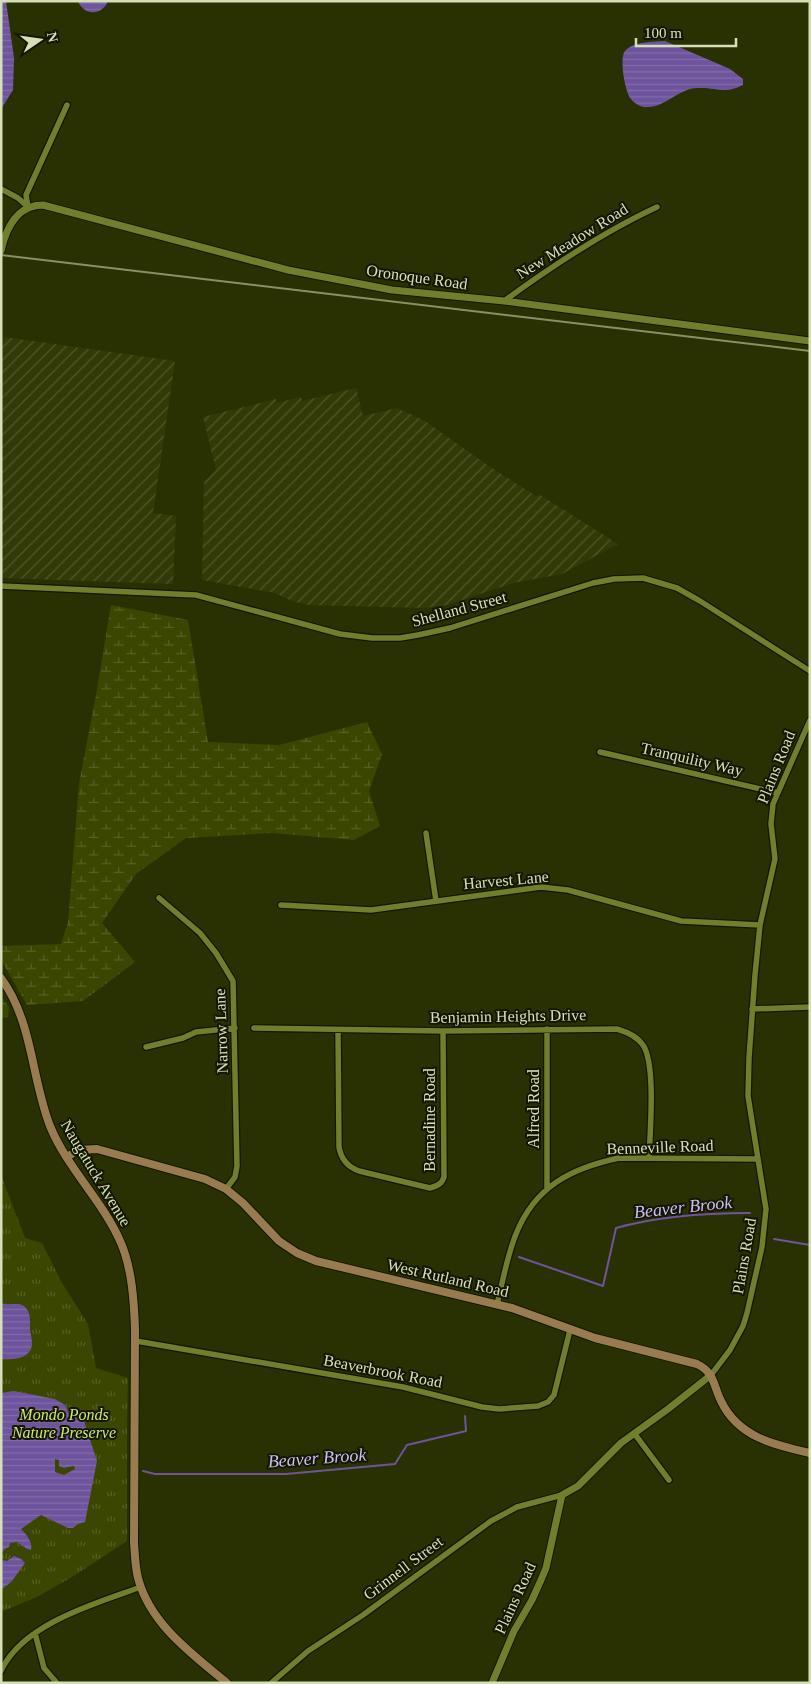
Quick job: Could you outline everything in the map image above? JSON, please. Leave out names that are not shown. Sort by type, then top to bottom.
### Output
[{"type":"main road","name":"Naugatuck Avenue","points":[[1,978],[21,1014],[44,1108],[55,1137],[107,1217],[122,1244],[132,1290],[136,1341],[134,1543],[135,1564],[141,1587],[150,1606],[164,1625],[227,1683]]},
{"type":"main road","name":"West Rutland Road","points":[[67,1157],[83,1148],[103,1150],[206,1179],[226,1189],[243,1203],[280,1241],[305,1257],[532,1314],[595,1338],[692,1362],[705,1368],[711,1375]]},
{"type":"main road","points":[[711,1375],[724,1408],[739,1426],[747,1432],[773,1444],[810,1453]]},
{"type":"street","points":[[28,207],[26,194],[66,105]]},
{"type":"street","points":[[1,189],[18,198],[28,207]]},
{"type":"street","name":"Oronoque Road","points":[[28,207],[37,205],[49,206],[288,270],[392,290],[504,301],[810,341]]},
{"type":"street","points":[[1,252],[6,234],[13,220],[28,207]]},
{"type":"street","name":"New Meadow Road","points":[[504,301],[535,278],[586,246],[628,221],[657,208]]},
{"type":"street","name":"Shelland Street","points":[[1,586],[196,595],[340,634],[386,638],[418,635],[441,630],[593,583],[614,579],[643,578],[660,582],[690,594],[810,671]]},
{"type":"street","name":"Plains Road","points":[[492,1683],[514,1631],[542,1580],[562,1495],[578,1486],[613,1450],[634,1432],[668,1409],[711,1375],[730,1350],[743,1326],[752,1295],[766,1222],[766,1209],[748,1088],[752,1009],[760,925],[775,859],[771,814],[773,804],[810,720]]},
{"type":"street","name":"Tranquility Way","points":[[600,752],[778,793]]},
{"type":"street","points":[[426,833],[436,901]]},
{"type":"street","name":"Harvest Lane","points":[[281,905],[371,910],[541,887],[568,890],[681,921],[760,925]]},
{"type":"street","name":"Narrow Lane","points":[[159,898],[200,933],[216,953],[233,980],[237,1166],[235,1177],[226,1189]]},
{"type":"street","points":[[752,1009],[810,1007]]},
{"type":"street","points":[[146,1048],[196,1032],[235,1028]]},
{"type":"street","name":"Benjamin Heights Drive","points":[[254,1028],[443,1031],[617,1029],[628,1032],[643,1045],[650,1063],[649,1158]]},
{"type":"street","name":"Alfred Road","points":[[547,1029],[548,1189]]},
{"type":"street","name":"Bernadine Road","points":[[338,1030],[339,1147],[344,1161],[350,1168],[359,1171],[430,1188],[439,1185],[444,1177],[443,1031]]},
{"type":"street","name":"Benneville Road","points":[[497,1304],[516,1234],[534,1203],[565,1176],[598,1163],[619,1158],[758,1159]]},
{"type":"street","name":"Beaverbrook Road","points":[[136,1341],[403,1387],[482,1407],[499,1409],[538,1406],[548,1402],[554,1395],[570,1330]]},
{"type":"street","points":[[634,1432],[669,1480]]},
{"type":"street","name":"Grinnell Street","points":[[271,1683],[296,1660],[363,1616],[491,1521],[517,1507],[562,1495]]},
{"type":"street","points":[[1,1671],[21,1646],[35,1633],[65,1616],[141,1587]]},
{"type":"street","points":[[35,1633],[44,1668],[57,1683]]},
{"type":"shaded area","points":[[1,1],[6,1],[14,58],[13,90],[1,109]]},
{"type":"shaded area","points":[[78,1],[108,1],[97,12],[89,12]]},
{"type":"shaded area","points":[[665,41],[730,69],[743,79],[743,85],[730,90],[691,89],[655,106],[646,107],[639,105],[631,99],[627,90],[623,55],[633,45]]},
{"type":"shaded area","points":[[4,337],[175,361],[153,513],[176,516],[173,584],[2,578],[1,355]]},
{"type":"shaded area","points":[[356,388],[363,416],[397,408],[425,421],[490,467],[536,496],[540,495],[618,544],[562,574],[513,583],[447,605],[424,608],[307,605],[292,601],[275,593],[202,580],[204,482],[216,470],[203,417],[276,399],[277,403],[301,397],[302,401]]},
{"type":"shaded area","points":[[1,1303],[22,1305],[29,1313],[31,1348],[29,1352],[21,1357],[1,1359]]},
{"type":"shaded area","points":[[14,1391],[55,1399],[65,1405],[70,1416],[83,1418],[97,1461],[85,1522],[73,1528],[68,1528],[41,1515],[21,1529],[30,1541],[31,1550],[17,1542],[10,1543],[9,1547],[1,1553],[1,1393]],"holes":[[[55,1459],[59,1460],[59,1466],[64,1468],[74,1466],[75,1469],[64,1475],[55,1472]]]},
{"type":"shaded area","points":[[14,1556],[25,1563],[12,1581],[1,1590],[1,1560],[7,1561]]},
{"type":"green space","points":[[111,605],[188,620],[208,742],[279,745],[367,722],[382,754],[369,791],[380,826],[354,840],[272,833],[186,838],[136,874],[102,923],[135,962],[83,1001],[27,1005],[1,960],[1,946],[61,944],[68,922],[79,784]]},
{"type":"green space","points":[[1,997],[9,1007],[8,1017],[1,1018]]},
{"type":"green space","name":"Mondo Ponds Nature Preserve","points":[[1,1175],[25,1238],[42,1243],[62,1283],[88,1324],[96,1368],[128,1378],[127,1541],[72,1577],[37,1597],[1,1612]]},
{"type":"waterway","name":"Beaver Brook","points":[[519,1257],[603,1286],[616,1228],[683,1216],[750,1213]]},
{"type":"waterway","name":"Beaver Brook","points":[[774,1239],[810,1245]]},
{"type":"waterway","name":"Beaver Brook","points":[[143,1471],[155,1474],[286,1474],[395,1464],[407,1445],[466,1431],[465,1416]]},
{"type":"railway","points":[[1,255],[810,351]]}]
